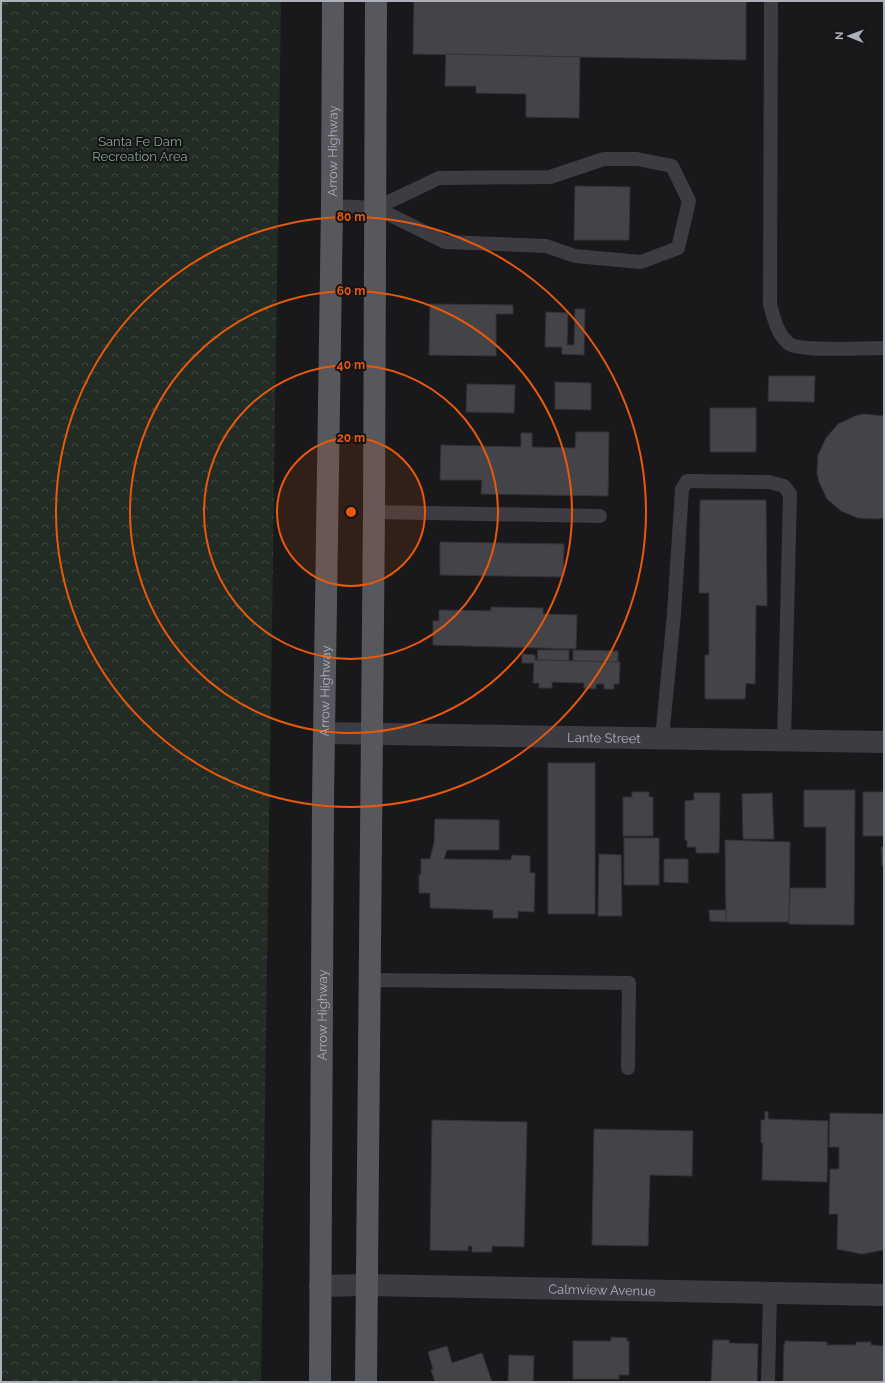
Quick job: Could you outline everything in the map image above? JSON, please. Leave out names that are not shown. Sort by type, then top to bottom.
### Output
[{"type":"main road","name":"Arrow Highway","points":[[320,1382],[324,733],[332,206],[333,1]]},
{"type":"main road","points":[[366,1382],[374,512],[376,1]]},
{"type":"street","name":"Lante Street","points":[[324,733],[884,742]]},
{"type":"street","name":"Calmview Avenue","points":[[320,1286],[366,1285],[884,1295]]},
{"type":"lane","points":[[771,1],[770,304],[776,328],[789,344],[806,348],[884,348]]},
{"type":"lane","points":[[332,206],[376,208],[445,242],[546,246],[575,256],[641,262],[678,248],[689,201],[672,166],[637,159],[604,159],[550,177],[439,178],[376,208]]},
{"type":"lane","points":[[662,738],[674,614],[682,489],[687,481],[769,482],[784,486],[790,494],[784,740]]},
{"type":"lane","points":[[374,512],[600,516]]},
{"type":"lane","points":[[370,980],[629,983],[628,1068]]},
{"type":"lane","points":[[768,1382],[770,1293]]},
{"type":"green space","name":"Santa Fe Dam Recreation Area","points":[[1,1],[281,1],[261,1382],[1,1382]]},
{"type":"building","points":[[414,1],[746,1],[746,60],[413,54]]},
{"type":"building","points":[[446,54],[580,57],[579,118],[526,117],[526,94],[476,93],[476,86],[445,86]]},
{"type":"building","points":[[575,186],[630,187],[629,240],[574,240]]},
{"type":"building","points":[[430,304],[513,305],[513,314],[496,314],[496,356],[429,355]]},
{"type":"building","points":[[575,309],[585,309],[584,355],[562,354],[562,347],[545,347],[546,312],[568,313],[567,345],[574,345]]},
{"type":"building","points":[[769,376],[815,376],[814,402],[768,401]]},
{"type":"building","points":[[555,382],[591,383],[591,410],[555,409]]},
{"type":"building","points":[[467,384],[515,385],[514,413],[466,412]]},
{"type":"building","points":[[710,408],[756,408],[756,452],[710,452]]},
{"type":"building","points":[[864,414],[884,416],[884,518],[858,518],[841,511],[827,499],[819,482],[817,473],[818,455],[826,438],[838,424],[855,416]]},
{"type":"building","points":[[576,432],[609,432],[608,496],[481,494],[482,480],[440,480],[441,445],[521,447],[521,433],[532,433],[532,447],[575,448]]},
{"type":"building","points":[[700,500],[766,500],[767,606],[756,605],[755,684],[746,683],[745,699],[705,699],[705,655],[709,655],[709,593],[699,593]]},
{"type":"building","points":[[440,542],[564,544],[563,577],[440,575]]},
{"type":"building","points":[[491,607],[543,608],[543,614],[577,615],[576,649],[433,645],[433,621],[439,621],[439,610],[491,611]]},
{"type":"building","points":[[538,650],[569,650],[569,661],[537,660]]},
{"type":"building","points":[[573,650],[618,651],[618,662],[573,661]]},
{"type":"building","points":[[522,654],[535,655],[535,660],[620,662],[619,684],[614,684],[614,689],[604,689],[604,684],[596,684],[596,689],[584,688],[584,683],[552,682],[552,688],[539,688],[539,683],[533,683],[534,663],[522,663]]},
{"type":"building","points":[[548,763],[595,763],[595,914],[548,914]]},
{"type":"building","points":[[804,790],[855,790],[854,925],[789,924],[790,888],[826,888],[826,827],[804,827]]},
{"type":"building","points":[[632,792],[649,792],[649,797],[653,797],[653,836],[623,836],[623,797],[632,797]]},
{"type":"building","points":[[863,792],[884,792],[884,836],[863,836]]},
{"type":"building","points":[[694,793],[720,793],[719,853],[696,853],[696,847],[687,847],[687,840],[685,840],[685,801],[694,800]]},
{"type":"building","points":[[772,793],[774,839],[743,839],[742,794]]},
{"type":"building","points":[[435,819],[499,820],[499,850],[447,850],[444,859],[511,860],[512,855],[530,856],[530,873],[535,873],[534,912],[518,911],[518,918],[493,918],[493,910],[430,908],[430,893],[419,893],[419,874],[421,875],[421,859],[430,859],[434,843]]},
{"type":"building","points":[[624,838],[659,838],[659,885],[624,885]]},
{"type":"building","points":[[725,840],[790,842],[789,922],[726,922]]},
{"type":"building","points":[[881,847],[884,847],[884,866],[882,866]]},
{"type":"building","points":[[599,854],[621,855],[622,916],[598,916]]},
{"type":"building","points":[[664,859],[688,859],[688,883],[664,882]]},
{"type":"building","points":[[709,910],[726,910],[726,922],[710,921]]},
{"type":"building","points":[[765,1111],[768,1112],[768,1119],[828,1121],[827,1182],[762,1180],[763,1143],[761,1143],[761,1120],[765,1120]]},
{"type":"building","points":[[830,1113],[884,1114],[884,1250],[862,1254],[837,1249],[838,1214],[829,1214],[830,1169],[839,1169],[839,1147],[829,1147]]},
{"type":"building","points":[[432,1120],[527,1122],[524,1247],[492,1246],[492,1252],[472,1252],[472,1246],[468,1246],[468,1251],[430,1250]]},
{"type":"building","points":[[594,1129],[693,1131],[692,1176],[650,1175],[648,1246],[592,1245]]},
{"type":"building","points":[[611,1337],[627,1338],[627,1342],[629,1341],[629,1375],[619,1375],[619,1379],[573,1379],[573,1341],[611,1341]]},
{"type":"building","points":[[713,1340],[729,1340],[729,1343],[758,1344],[757,1382],[711,1382]]},
{"type":"building","points":[[785,1341],[827,1342],[827,1345],[856,1345],[856,1342],[871,1342],[871,1345],[884,1346],[884,1382],[783,1382]]},
{"type":"building","points":[[447,1346],[452,1363],[482,1353],[492,1382],[435,1382],[428,1352]]},
{"type":"building","points":[[509,1355],[534,1356],[533,1382],[508,1382]]}]
